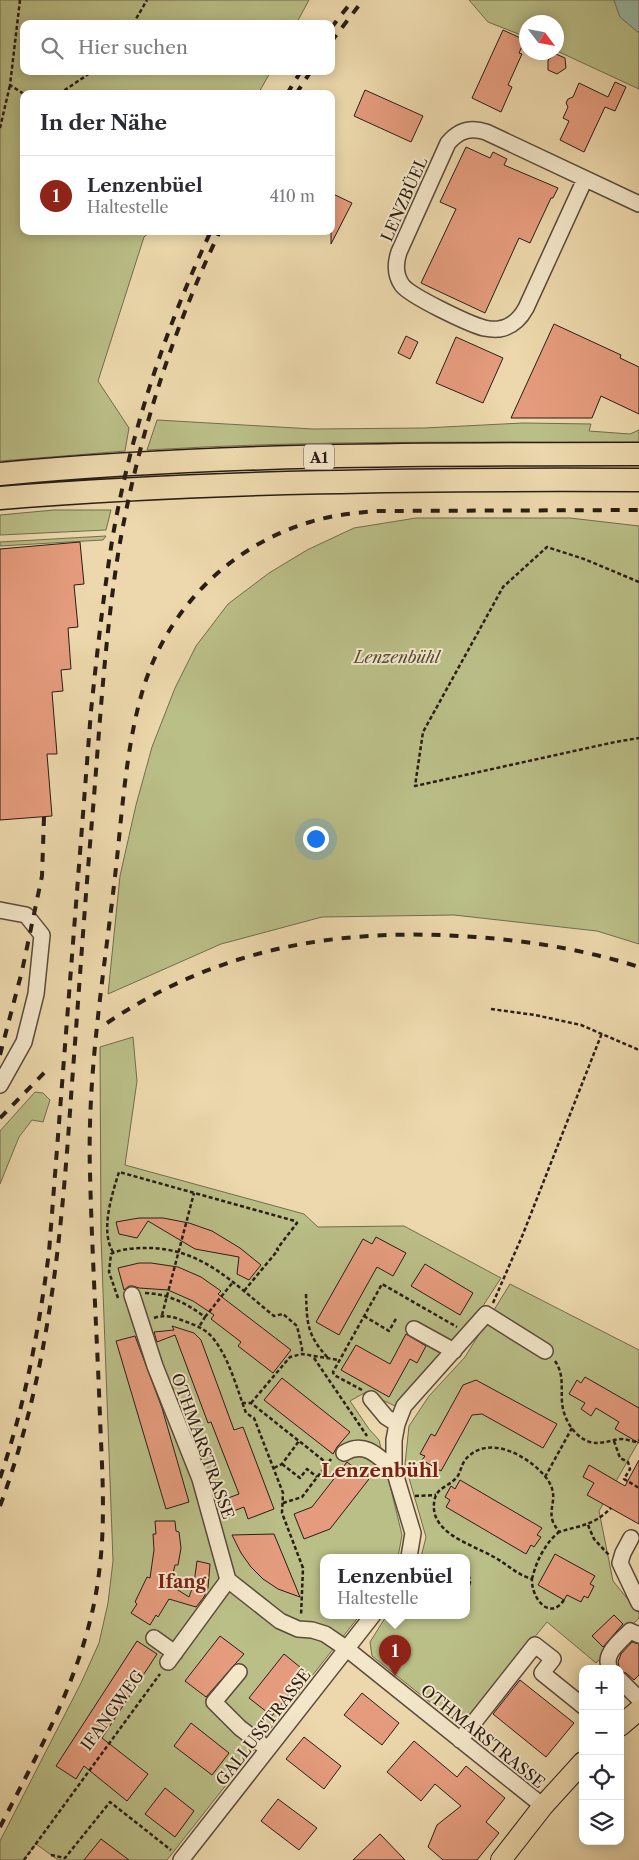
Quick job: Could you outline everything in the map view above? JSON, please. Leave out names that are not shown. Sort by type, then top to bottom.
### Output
[{"type":"highway","name":"A1","points":[[0,474],[100,466],[334,456],[639,454]]},
{"type":"highway","name":"A1","points":[[0,498],[191,486],[338,481],[639,480]]},
{"type":"main road","points":[[624,1723],[639,1710]]},
{"type":"main road","points":[[501,1860],[543,1806],[579,1766]]},
{"type":"street","name":"LENZBÜEL","points":[[585,179],[526,308],[518,320],[512,324],[499,329],[479,326],[415,297],[401,284],[396,272],[399,252],[448,143],[457,134],[468,130],[480,130],[639,204]]},
{"type":"street","points":[[0,910],[26,915],[42,936],[36,994],[24,1042],[0,1085]]},
{"type":"street","name":"OTHMARSTRASSE","points":[[132,1295],[155,1366],[200,1479],[228,1580],[280,1621],[298,1629],[312,1630],[325,1634],[347,1649],[543,1806]]},
{"type":"street","points":[[410,1554],[413,1533],[394,1470],[396,1424],[404,1406],[486,1314],[545,1351]]},
{"type":"street","points":[[414,1329],[454,1351]]},
{"type":"street","points":[[371,1399],[386,1417],[396,1424]]},
{"type":"street","points":[[344,1452],[358,1447],[369,1450],[394,1470]]},
{"type":"street","points":[[631,1538],[623,1553],[620,1564],[639,1603]]},
{"type":"street","points":[[154,1638],[172,1658],[228,1580]]},
{"type":"street","name":"GALLUSSTRASSE","points":[[181,1859],[370,1619]]},
{"type":"street","points":[[609,1665],[609,1654],[630,1631],[639,1635]]},
{"type":"street","points":[[460,1740],[535,1645],[553,1659],[542,1673],[579,1703]]},
{"type":"street","points":[[239,1672],[214,1702],[240,1728],[268,1749]]},
{"type":"street","points":[[624,1684],[639,1699]]},
{"type":"path","points":[[0,128],[10,85],[20,0]]},
{"type":"path","points":[[135,20],[147,0]]},
{"type":"path","points":[[65,90],[87,75]]},
{"type":"path","points":[[10,85],[20,91]]},
{"type":"path","points":[[639,582],[584,559],[547,547],[503,587],[423,732],[415,786],[639,738]]},
{"type":"path","points":[[491,1009],[559,1019],[581,1025],[639,1050]]},
{"type":"path","points":[[486,1314],[496,1298],[523,1234],[602,1033]]},
{"type":"path","points":[[113,1252],[111,1251],[107,1221],[119,1172],[295,1221],[297,1224],[244,1291]]},
{"type":"path","points":[[162,1315],[194,1193]]},
{"type":"path","points":[[113,1252],[136,1248],[157,1248],[179,1252],[212,1266],[274,1316],[283,1314],[297,1326],[302,1354]]},
{"type":"path","points":[[113,1252],[111,1254],[109,1272],[117,1299],[144,1293],[167,1296],[184,1303],[205,1317]]},
{"type":"path","points":[[199,1327],[233,1282]]},
{"type":"path","points":[[371,1399],[366,1392],[334,1375],[333,1372],[382,1284],[470,1334]]},
{"type":"path","points":[[306,1294],[307,1322],[320,1350],[329,1359]]},
{"type":"path","points":[[141,1322],[162,1315],[174,1317],[199,1327],[222,1350],[246,1413],[254,1418],[283,1493],[282,1513],[303,1568],[301,1616],[312,1630]]},
{"type":"path","points":[[364,1316],[389,1331],[397,1317]]},
{"type":"path","points":[[545,1351],[560,1369],[563,1383],[562,1404],[565,1416],[579,1436],[590,1442],[604,1443],[623,1439],[636,1442],[639,1440]]},
{"type":"path","points":[[251,1403],[290,1357],[302,1354],[339,1360]]},
{"type":"path","points":[[313,1357],[369,1440]]},
{"type":"path","points":[[242,1403],[251,1403],[328,1464]]},
{"type":"path","points":[[545,1477],[572,1428]]},
{"type":"path","points":[[274,1468],[282,1464],[300,1441]]},
{"type":"path","points":[[614,1441],[620,1458],[628,1462],[630,1469],[624,1479],[639,1488]]},
{"type":"path","points":[[532,1579],[524,1577],[492,1556],[452,1536],[437,1516],[434,1507],[436,1495],[457,1477],[464,1461],[470,1454],[481,1449],[494,1447],[506,1450],[529,1461],[545,1477],[551,1487],[554,1498],[552,1517],[559,1532]]},
{"type":"path","points":[[282,1464],[300,1478],[307,1469],[317,1477]]},
{"type":"path","points":[[404,1504],[416,1496],[436,1495]]},
{"type":"path","points":[[564,1600],[556,1608],[550,1609],[540,1602],[533,1592],[532,1579],[534,1570],[545,1548],[559,1532],[588,1525],[603,1516],[611,1508]]},
{"type":"path","points":[[588,1525],[594,1539],[603,1550],[620,1564]]},
{"type":"path","name":"IFANGWEG","points":[[24,1860],[172,1658]]},
{"type":"path","points":[[51,1855],[65,1858],[110,1802],[181,1859]]},
{"type":"green space","points":[[0,0],[309,0],[298,20],[20,20],[20,75],[269,75],[260,90],[20,90],[20,235],[146,235],[144,237],[98,381],[129,428],[125,451],[0,461]]},
{"type":"green space","points":[[469,0],[614,0],[620,17],[639,33],[639,89],[564,54],[564,15],[519,15],[519,34],[488,22]]},
{"type":"green space","points":[[157,420],[313,429],[424,428],[523,423],[591,424],[589,431],[630,434],[639,430],[639,443],[332,443],[147,450]]},
{"type":"green space","points":[[54,510],[111,510],[106,530],[0,535],[0,515]]},
{"type":"green space","name":"Lenzenbühl","points":[[416,518],[570,518],[639,526],[639,944],[597,931],[454,915],[322,917],[221,944],[108,994],[120,876],[136,805],[152,747],[175,688],[196,646],[228,604],[269,573],[307,550],[354,528]]},
{"type":"green space","points":[[106,536],[103,540],[0,546],[0,542]]},
{"type":"green space","points":[[133,1037],[137,1081],[125,1165],[304,1214],[318,1227],[404,1226],[501,1278],[479,1312],[451,1341],[397,1407],[366,1392],[350,1401],[379,1440],[402,1535],[399,1554],[320,1554],[320,1619],[357,1619],[167,1860],[58,1860],[36,1844],[23,1860],[0,1860],[0,1841],[81,1683],[99,1643],[108,1603],[113,1561],[101,1236],[100,1047]]},
{"type":"green space","points":[[35,1092],[43,1093],[50,1100],[43,1122],[32,1120],[19,1137],[0,1184],[0,1131]]},
{"type":"green space","points":[[510,1284],[639,1350],[639,1441],[599,1511],[613,1581],[639,1613],[639,1618],[596,1663],[547,1622],[461,1727],[372,1656],[370,1642],[384,1619],[470,1619],[470,1554],[422,1554],[426,1537],[405,1464],[409,1426],[429,1396],[465,1357]]},
{"type":"shaded area","points":[[614,0],[639,0],[639,33],[620,17]]},
{"type":"building","points":[[503,30],[519,37],[519,60],[508,85],[512,87],[501,112],[472,98]]},
{"type":"building","points":[[565,58],[566,68],[557,74],[548,70],[548,60],[564,60]]},
{"type":"building","points":[[615,82],[626,87],[615,111],[605,107],[584,152],[560,140],[569,121],[563,118],[568,107],[566,103],[568,99],[573,97],[579,83],[608,97]]},
{"type":"building","points":[[365,90],[423,116],[411,142],[354,116]]},
{"type":"building","points":[[466,147],[490,158],[493,152],[507,159],[504,165],[558,188],[553,198],[551,198],[530,243],[519,238],[485,313],[421,283],[456,209],[440,202]]},
{"type":"building","points":[[335,195],[352,203],[331,244],[331,235],[335,235]]},
{"type":"building","points":[[554,324],[621,355],[620,358],[639,367],[639,414],[601,396],[592,418],[511,418]]},
{"type":"building","points":[[406,336],[418,342],[410,359],[398,353]]},
{"type":"building","points":[[456,337],[503,358],[483,403],[436,383]]},
{"type":"building","points":[[80,542],[84,584],[74,585],[78,627],[68,628],[71,669],[61,670],[63,691],[52,692],[57,754],[47,754],[52,816],[0,820],[0,549]]},
{"type":"building","points":[[139,1218],[163,1218],[189,1223],[212,1231],[240,1248],[261,1265],[249,1280],[237,1274],[239,1257],[195,1249],[148,1221],[137,1238],[119,1234],[116,1222]]},
{"type":"building","points":[[376,1237],[406,1253],[393,1276],[377,1267],[339,1335],[316,1322],[363,1239],[372,1244]]},
{"type":"building","points":[[139,1263],[178,1267],[201,1277],[221,1291],[218,1294],[291,1350],[273,1373],[238,1346],[241,1342],[211,1319],[214,1315],[193,1301],[168,1290],[129,1286],[124,1290],[118,1268]]},
{"type":"building","points":[[425,1264],[473,1293],[460,1315],[411,1286]]},
{"type":"building","points":[[172,1326],[194,1333],[201,1340],[234,1430],[243,1427],[274,1509],[248,1519],[244,1507],[223,1515],[220,1501],[239,1494],[211,1422],[208,1423],[175,1335],[157,1342],[154,1332],[174,1330]]},
{"type":"building","points":[[406,1334],[426,1346],[417,1363],[410,1359],[389,1397],[341,1370],[356,1345],[390,1364]]},
{"type":"building","points":[[135,1336],[162,1408],[189,1502],[166,1509],[116,1341]]},
{"type":"building","points":[[585,1377],[639,1408],[639,1443],[615,1429],[619,1422],[596,1408],[591,1416],[581,1409],[585,1403],[569,1394],[577,1380],[581,1383]]},
{"type":"building","points":[[282,1378],[350,1432],[333,1454],[264,1400]]},
{"type":"building","points":[[476,1380],[557,1424],[543,1448],[482,1414],[472,1415],[441,1471],[422,1460],[425,1456],[420,1454],[431,1434],[435,1436],[463,1385]]},
{"type":"building","points":[[639,1460],[639,1524],[587,1495],[594,1483],[583,1477],[589,1465],[625,1486]]},
{"type":"building","points":[[347,1462],[369,1479],[330,1529],[304,1539],[294,1514],[312,1507]]},
{"type":"building","points":[[460,1480],[542,1528],[537,1535],[541,1537],[534,1547],[531,1545],[526,1554],[446,1507],[450,1500],[445,1497],[451,1486],[455,1489]]},
{"type":"building","points":[[155,1521],[175,1521],[176,1531],[179,1532],[181,1548],[178,1565],[175,1565],[170,1585],[189,1597],[194,1583],[197,1561],[210,1564],[208,1588],[196,1607],[169,1599],[158,1617],[156,1615],[150,1625],[131,1613],[137,1604],[135,1602],[147,1577],[150,1578],[154,1550],[153,1534],[156,1534]]},
{"type":"building","points":[[274,1534],[300,1597],[278,1589],[263,1579],[241,1553],[232,1535]]},
{"type":"building","points":[[555,1554],[595,1576],[590,1584],[594,1586],[588,1598],[584,1596],[581,1602],[567,1595],[564,1600],[538,1585]]},
{"type":"building","points":[[614,1615],[623,1624],[603,1647],[592,1636]]},
{"type":"building","points":[[220,1636],[244,1654],[206,1697],[185,1681]]},
{"type":"building","points":[[137,1641],[157,1654],[102,1738],[148,1774],[127,1801],[84,1766],[76,1779],[56,1766]]},
{"type":"building","points":[[632,1642],[639,1644],[639,1675],[634,1680],[624,1672],[624,1665],[619,1665],[621,1654]]},
{"type":"building","points":[[284,1654],[306,1672],[272,1716],[249,1698]]},
{"type":"building","points":[[520,1680],[574,1723],[546,1757],[493,1714]]},
{"type":"building","points":[[362,1693],[399,1723],[382,1745],[344,1715]]},
{"type":"building","points":[[191,1723],[229,1753],[212,1775],[174,1746]]},
{"type":"building","points":[[304,1737],[341,1766],[324,1789],[286,1759]]},
{"type":"building","points":[[414,1741],[457,1777],[466,1766],[505,1798],[486,1822],[499,1833],[477,1860],[443,1860],[428,1847],[437,1825],[461,1806],[435,1784],[421,1801],[387,1772]]},
{"type":"building","points":[[165,1788],[194,1811],[175,1837],[145,1814]]},
{"type":"building","points":[[278,1799],[317,1828],[299,1850],[261,1821]]},
{"type":"building","points":[[380,1834],[405,1860],[353,1860]]},
{"type":"building","points":[[101,1839],[129,1860],[84,1860]]},
{"type":"railway","points":[[335,23],[353,0]]},
{"type":"railway","points":[[335,37],[363,0]]},
{"type":"railway","points":[[289,90],[299,75]]},
{"type":"railway","points":[[299,90],[308,75]]},
{"type":"railway","points":[[0,1478],[24,1395],[41,1310],[49,1252],[91,711],[112,541],[129,461],[151,383],[164,344],[209,235]]},
{"type":"railway","points":[[0,1506],[17,1454],[43,1350],[58,1244],[64,1191],[103,678],[119,548],[136,467],[159,386],[187,307],[218,235]]},
{"type":"railway","points":[[0,1827],[47,1735],[74,1672],[85,1640],[99,1573],[103,1495],[91,1203],[90,1137],[93,1064],[125,781],[133,729],[146,680],[157,652],[172,626],[189,603],[209,581],[231,562],[282,532],[310,522],[335,516],[376,511],[639,510]]},
{"type":"railway","points":[[0,1055],[22,971],[42,876],[44,817]]},
{"type":"railway","points":[[107,1023],[150,997],[193,976],[238,960],[283,948],[329,940],[425,935],[475,937],[579,951],[639,967]]},
{"type":"railway","points":[[0,1118],[45,1072]]},
{"type":"place","name":"Lenzenbüel","points":[[395,1676]]},
{"type":"district","name":"Lenzenbühl","points":[[380,1470]]},
{"type":"district","name":"Ifang","points":[[182,1582]]}]
